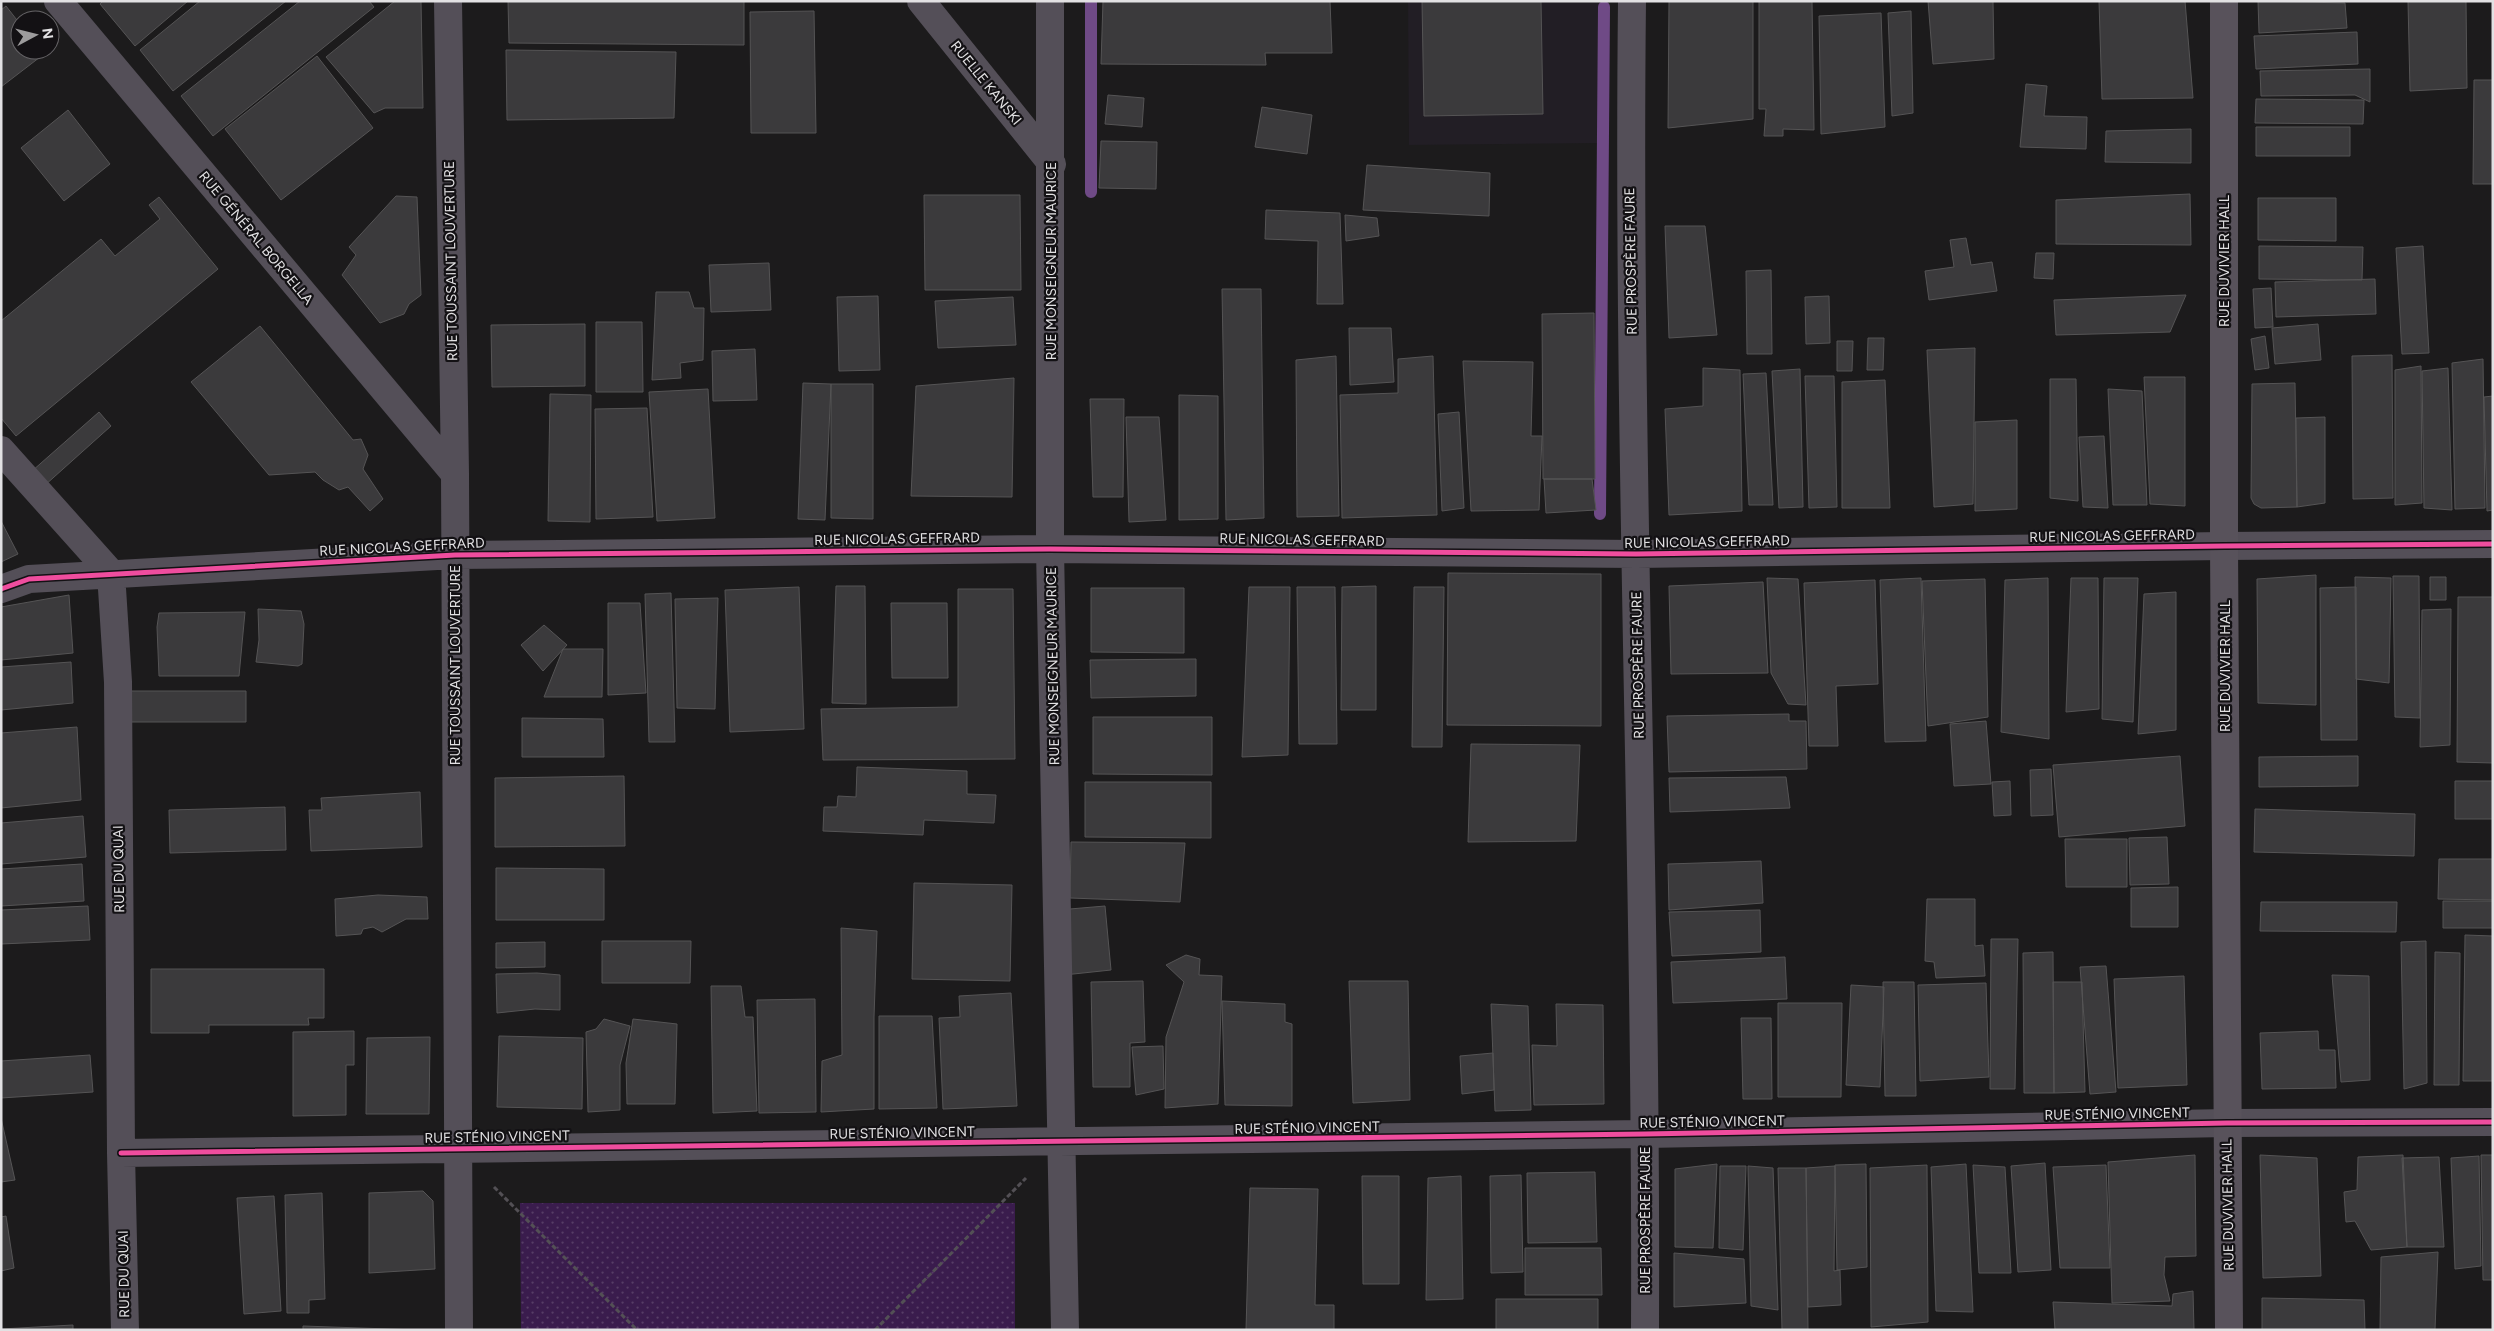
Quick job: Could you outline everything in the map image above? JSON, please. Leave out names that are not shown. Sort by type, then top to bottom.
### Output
[{"type":"street","name":"RUE GÉNÉRAL BORGELLA","points":[[58,1],[454,474]]},
{"type":"street","name":"RUE TOUSSAINT LOUVERTURE","points":[[448,1],[455,555],[456,1149],[459,1330]]},
{"type":"street","name":"RUELLE KANSKI","points":[[921,1],[1052,164]]},
{"type":"street","name":"RUE MONSEIGNEUR MAURICE","points":[[1050,1],[1052,164],[1050,549],[1065,1330]]},
{"type":"street","name":"RUE PROSPÈRE FAURE","points":[[1632,1],[1630,176],[1646,1134],[1645,1330]]},
{"type":"street","name":"RUE DUVIVIER HALL","points":[[2224,1],[2224,546],[2229,1330]]},
{"type":"street","points":[[1,450],[112,573]]},
{"type":"street","name":"RUE NICOLAS GEFFRARD","points":[[1,589],[29,579],[455,555],[1050,549],[1636,554],[2493,544]]},
{"type":"street","name":"RUE DU QUAI","points":[[112,573],[118,682],[121,1152],[125,1330]]},
{"type":"street","name":"RUE STÉNIO VINCENT","points":[[121,1152],[1646,1134],[2227,1122],[2493,1122]]},
{"type":"path","points":[[875,1330],[1062,1142]]},
{"type":"path","points":[[456,1149],[637,1330]]},
{"type":"shaded area","points":[[1408,1],[1602,1],[1603,143],[1409,145]]},
{"type":"shaded area","points":[[520,1203],[1015,1203],[1015,1330],[521,1330]]},
{"type":"building","points":[[103,1],[188,1],[135,46],[100,4]]},
{"type":"building","points":[[200,1],[286,1],[173,91],[140,50]]},
{"type":"building","points":[[300,1],[369,1],[374,7],[213,136],[181,96]]},
{"type":"building","points":[[395,1],[421,1],[423,108],[385,108],[374,113],[326,57]]},
{"type":"building","points":[[508,1],[744,1],[744,45],[509,43]]},
{"type":"building","points":[[1103,1],[1330,1],[1332,53],[1265,53],[1266,65],[1101,64]]},
{"type":"building","points":[[1422,1],[1541,1],[1543,114],[1424,116]]},
{"type":"building","points":[[1669,1],[1753,1],[1753,119],[1668,128]]},
{"type":"building","points":[[1759,1],[1812,1],[1814,130],[1783,129],[1783,136],[1764,136],[1766,109],[1759,109]]},
{"type":"building","points":[[1928,1],[1993,1],[1994,59],[1933,64]]},
{"type":"building","points":[[2099,1],[2185,1],[2193,98],[2102,99]]},
{"type":"building","points":[[2258,1],[2345,3],[2347,28],[2259,33]]},
{"type":"building","points":[[2408,1],[2466,1],[2467,88],[2410,91]]},
{"type":"building","points":[[6,6],[10,11],[10,60],[36,60],[1,87],[1,10]]},
{"type":"building","points":[[814,11],[816,133],[751,133],[750,12]]},
{"type":"building","points":[[1911,11],[1913,113],[1892,116],[1888,13]]},
{"type":"building","points":[[1881,13],[1885,127],[1821,134],[1819,16]]},
{"type":"building","points":[[2357,32],[2358,64],[2256,69],[2254,36]]},
{"type":"building","points":[[506,50],[676,52],[674,118],[507,120]]},
{"type":"building","points":[[317,56],[373,128],[281,200],[225,129]]},
{"type":"building","points":[[2370,69],[2370,102],[2355,95],[2261,96],[2260,71]]},
{"type":"building","points":[[2474,80],[2493,80],[2493,184],[2473,184]]},
{"type":"building","points":[[2026,84],[2047,86],[2044,116],[2087,117],[2086,149],[2020,147]]},
{"type":"building","points":[[1108,95],[1144,98],[1142,127],[1105,124]]},
{"type":"building","points":[[2256,99],[2364,100],[2363,124],[2255,123]]},
{"type":"building","points":[[1262,107],[1312,115],[1307,154],[1255,147]]},
{"type":"building","points":[[68,110],[110,164],[64,201],[21,148]]},
{"type":"building","points":[[2256,127],[2350,127],[2350,156],[2256,156]]},
{"type":"building","points":[[2191,129],[2191,163],[2105,162],[2106,131]]},
{"type":"building","points":[[1101,141],[1157,142],[1156,189],[1099,188]]},
{"type":"building","points":[[1367,165],[1490,173],[1489,216],[1363,210]]},
{"type":"building","points":[[2190,194],[2191,245],[2056,244],[2056,200]]},
{"type":"building","points":[[924,195],[1020,195],[1021,290],[925,290]]},
{"type":"building","points":[[396,196],[417,197],[421,295],[409,304],[404,314],[380,323],[342,275],[356,255],[349,247]]},
{"type":"building","points":[[159,197],[218,269],[16,436],[1,418],[1,321],[101,239],[115,256],[160,219],[149,205]]},
{"type":"building","points":[[2258,198],[2336,198],[2336,241],[2258,240]]},
{"type":"building","points":[[1266,210],[1340,213],[1343,304],[1317,304],[1318,241],[1265,239]]},
{"type":"building","points":[[1345,215],[1377,218],[1379,236],[1346,241]]},
{"type":"building","points":[[1665,226],[1705,226],[1717,335],[1669,338]]},
{"type":"building","points":[[1966,238],[1971,265],[1992,262],[1997,291],[1929,300],[1925,271],[1954,267],[1950,240]]},
{"type":"building","points":[[2259,246],[2363,247],[2362,280],[2259,279]]},
{"type":"building","points":[[2423,246],[2429,353],[2402,354],[2396,248]]},
{"type":"building","points":[[2036,253],[2054,253],[2053,279],[2034,278]]},
{"type":"building","points":[[769,263],[771,310],[711,312],[709,265]]},
{"type":"building","points":[[1771,270],[1772,354],[1747,354],[1746,271]]},
{"type":"building","points":[[2375,279],[2376,314],[2276,317],[2275,282]]},
{"type":"building","points":[[2271,288],[2273,327],[2255,328],[2253,289]]},
{"type":"building","points":[[1222,289],[1261,289],[1264,518],[1226,520]]},
{"type":"building","points":[[656,292],[689,292],[694,308],[704,308],[703,360],[680,363],[681,378],[652,380]]},
{"type":"building","points":[[2186,295],[2170,332],[2056,335],[2054,300]]},
{"type":"building","points":[[878,296],[880,370],[839,371],[837,297]]},
{"type":"building","points":[[1829,296],[1830,343],[1806,344],[1805,297]]},
{"type":"building","points":[[1013,297],[1016,345],[938,348],[935,301]]},
{"type":"building","points":[[1594,313],[1595,479],[1543,479],[1542,314]]},
{"type":"building","points":[[596,322],[642,322],[643,392],[596,392]]},
{"type":"building","points":[[585,324],[585,386],[492,387],[491,325]]},
{"type":"building","points":[[2318,324],[2321,360],[2275,364],[2272,328]]},
{"type":"building","points":[[260,326],[353,440],[361,439],[368,455],[363,469],[383,499],[370,511],[348,487],[339,490],[323,480],[315,472],[269,475],[191,382]]},
{"type":"building","points":[[1349,328],[1391,328],[1394,382],[1350,385]]},
{"type":"building","points":[[2265,336],[2269,368],[2255,370],[2251,339]]},
{"type":"building","points":[[1868,338],[1884,338],[1883,370],[1867,370]]},
{"type":"building","points":[[1837,341],[1853,341],[1852,371],[1837,371]]},
{"type":"building","points":[[1975,348],[1973,504],[1934,507],[1927,350]]},
{"type":"building","points":[[755,349],[757,400],[713,401],[712,351]]},
{"type":"building","points":[[2392,355],[2393,498],[2353,499],[2352,356]]},
{"type":"building","points":[[1336,356],[1339,516],[1297,517],[1296,360]]},
{"type":"building","points":[[1433,356],[1437,515],[1342,518],[1340,395],[1398,393],[1398,359]]},
{"type":"building","points":[[2483,359],[2485,508],[2455,509],[2452,363]]},
{"type":"building","points":[[1463,361],[1533,362],[1531,436],[1542,436],[1539,510],[1471,511]]},
{"type":"building","points":[[2421,366],[2422,503],[2395,505],[2395,370]]},
{"type":"building","points":[[1703,368],[1740,370],[1742,511],[1669,515],[1665,409],[1703,406]]},
{"type":"building","points":[[2448,368],[2452,510],[2424,508],[2422,371]]},
{"type":"building","points":[[1800,369],[1803,507],[1779,508],[1772,371]]},
{"type":"building","points":[[1766,373],[1773,505],[1749,505],[1743,374]]},
{"type":"building","points":[[1805,376],[1834,376],[1837,507],[1809,508]]},
{"type":"building","points":[[2144,377],[2185,377],[2185,506],[2150,504]]},
{"type":"building","points":[[1014,378],[1012,497],[911,496],[916,386]]},
{"type":"building","points":[[2050,379],[2076,379],[2078,501],[2050,498]]},
{"type":"building","points":[[1885,380],[1890,508],[1842,508],[1842,382]]},
{"type":"building","points":[[803,383],[831,384],[825,520],[798,519]]},
{"type":"building","points":[[2295,383],[2297,507],[2261,508],[2254,504],[2251,498],[2252,384]]},
{"type":"building","points":[[831,384],[873,384],[873,519],[831,518]]},
{"type":"building","points":[[708,389],[715,518],[657,521],[649,392]]},
{"type":"building","points":[[2108,389],[2142,391],[2147,505],[2113,505]]},
{"type":"building","points":[[550,394],[591,395],[590,522],[548,521]]},
{"type":"building","points":[[1179,395],[1218,396],[1218,519],[1179,520]]},
{"type":"building","points":[[2493,396],[2493,510],[2487,511],[2484,397]]},
{"type":"building","points":[[1090,399],[1124,399],[1123,497],[1093,497]]},
{"type":"building","points":[[647,408],[653,517],[596,519],[595,409]]},
{"type":"building","points":[[99,412],[111,426],[44,486],[32,471]]},
{"type":"building","points":[[1459,412],[1464,508],[1442,511],[1438,414]]},
{"type":"building","points":[[1126,417],[1159,417],[1166,520],[1129,522]]},
{"type":"building","points":[[2325,417],[2325,503],[2297,507],[2296,418]]},
{"type":"building","points":[[2017,420],[2017,509],[1975,511],[1975,422]]},
{"type":"building","points":[[2104,436],[2108,508],[2083,507],[2079,437]]},
{"type":"building","points":[[1544,479],[1592,479],[1596,510],[1546,513]]},
{"type":"building","points":[[1,521],[18,554],[1,562]]},
{"type":"building","points":[[1448,573],[1601,574],[1601,726],[1447,725]]},
{"type":"building","points":[[2316,575],[2316,705],[2258,703],[2257,579]]},
{"type":"building","points":[[2393,576],[2419,576],[2420,718],[2395,717]]},
{"type":"building","points":[[2355,577],[2391,578],[2389,683],[2356,679]]},
{"type":"building","points":[[2430,577],[2446,577],[2446,600],[2430,600]]},
{"type":"building","points":[[1767,578],[1798,579],[1806,705],[1788,704],[1771,673]]},
{"type":"building","points":[[1921,578],[1926,741],[1885,742],[1880,580]]},
{"type":"building","points":[[2048,578],[2049,739],[2001,732],[2005,580]]},
{"type":"building","points":[[2071,578],[2098,578],[2099,709],[2066,712]]},
{"type":"building","points":[[2104,578],[2138,578],[2133,722],[2102,719]]},
{"type":"building","points":[[1985,579],[1988,717],[1928,726],[1922,581]]},
{"type":"building","points":[[1875,580],[1878,684],[1836,686],[1838,746],[1809,746],[1804,583]]},
{"type":"building","points":[[1763,582],[1768,673],[1671,674],[1669,586]]},
{"type":"building","points":[[836,586],[865,586],[866,704],[832,703]]},
{"type":"building","points":[[1376,586],[1376,710],[1341,710],[1342,587]]},
{"type":"building","points":[[799,587],[804,729],[730,732],[725,590]]},
{"type":"building","points":[[1249,587],[1290,587],[1288,755],[1242,757]]},
{"type":"building","points":[[1297,587],[1335,587],[1337,744],[1299,744]]},
{"type":"building","points":[[1414,587],[1444,587],[1442,747],[1412,747]]},
{"type":"building","points":[[2356,587],[2357,740],[2321,740],[2320,588]]},
{"type":"building","points":[[1091,588],[1184,588],[1184,653],[1091,652]]},
{"type":"building","points":[[958,589],[1013,589],[1015,759],[823,760],[821,709],[958,707]]},
{"type":"building","points":[[2176,592],[2176,730],[2138,734],[2144,594]]},
{"type":"building","points":[[671,593],[675,742],[649,742],[645,594]]},
{"type":"building","points":[[69,595],[73,653],[1,660],[1,607]]},
{"type":"building","points":[[2458,597],[2493,597],[2493,763],[2457,762]]},
{"type":"building","points":[[718,598],[715,709],[677,708],[675,599]]},
{"type":"building","points":[[608,603],[640,603],[646,693],[608,695]]},
{"type":"building","points":[[891,603],[947,603],[948,678],[892,678]]},
{"type":"building","points":[[258,609],[301,611],[304,624],[302,664],[298,666],[256,662],[259,640]]},
{"type":"building","points":[[2451,609],[2450,745],[2420,747],[2422,610]]},
{"type":"building","points":[[245,612],[239,676],[159,676],[157,627],[159,613]]},
{"type":"building","points":[[544,625],[567,645],[543,671],[521,645]]},
{"type":"building","points":[[563,649],[603,649],[602,697],[544,697]]},
{"type":"building","points":[[1196,659],[1196,696],[1091,698],[1090,660]]},
{"type":"building","points":[[71,662],[73,703],[1,710],[1,667]]},
{"type":"building","points":[[127,691],[246,691],[246,722],[128,722]]},
{"type":"building","points":[[1789,714],[1789,721],[1806,721],[1807,769],[1669,772],[1667,716]]},
{"type":"building","points":[[1093,717],[1212,717],[1212,775],[1093,774]]},
{"type":"building","points":[[522,718],[603,719],[604,757],[522,757]]},
{"type":"building","points":[[1986,721],[1991,784],[1954,786],[1950,724]]},
{"type":"building","points":[[77,727],[81,800],[1,808],[1,733]]},
{"type":"building","points":[[1471,744],[1580,745],[1576,841],[1468,842]]},
{"type":"building","points":[[2180,756],[2185,826],[2059,837],[2053,765]]},
{"type":"building","points":[[2358,756],[2358,786],[2259,787],[2259,757]]},
{"type":"building","points":[[857,767],[967,771],[967,794],[996,795],[994,823],[924,820],[923,835],[823,831],[824,807],[837,807],[838,796],[856,797]]},
{"type":"building","points":[[2051,769],[2053,815],[2031,816],[2030,770]]},
{"type":"building","points":[[624,776],[625,846],[495,847],[495,778]]},
{"type":"building","points":[[1786,777],[1790,808],[1670,812],[1669,778]]},
{"type":"building","points":[[2010,781],[2011,815],[1994,816],[1992,782]]},
{"type":"building","points":[[2455,781],[2493,781],[2493,819],[2455,819]]},
{"type":"building","points":[[1085,782],[1211,782],[1211,838],[1085,837]]},
{"type":"building","points":[[420,792],[422,847],[311,851],[309,810],[322,810],[321,798]]},
{"type":"building","points":[[285,807],[286,850],[170,853],[169,810]]},
{"type":"building","points":[[2255,809],[2415,814],[2414,856],[2254,852]]},
{"type":"building","points":[[83,816],[86,857],[1,864],[1,823]]},
{"type":"building","points":[[2167,837],[2169,884],[2130,885],[2129,838]]},
{"type":"building","points":[[2065,839],[2127,839],[2127,887],[2066,887]]},
{"type":"building","points":[[1071,842],[1185,843],[1180,902],[1070,898]]},
{"type":"building","points":[[2439,859],[2493,859],[2493,900],[2438,899]]},
{"type":"building","points":[[1761,861],[1763,903],[1669,910],[1668,864]]},
{"type":"building","points":[[82,864],[84,901],[1,906],[1,869]]},
{"type":"building","points":[[496,868],[604,869],[604,920],[496,920]]},
{"type":"building","points":[[914,883],[1012,885],[1010,981],[912,979]]},
{"type":"building","points":[[2178,887],[2178,927],[2131,927],[2131,888]]},
{"type":"building","points":[[378,895],[427,897],[428,919],[406,919],[382,932],[373,927],[363,929],[361,934],[336,936],[335,899]]},
{"type":"building","points":[[1927,899],[1975,899],[1975,946],[1983,945],[1985,976],[1936,978],[1934,962],[1925,961]]},
{"type":"building","points":[[2443,901],[2493,901],[2493,928],[2443,928]]},
{"type":"building","points":[[2261,902],[2397,902],[2396,932],[2260,931]]},
{"type":"building","points":[[88,906],[90,940],[1,944],[1,910]]},
{"type":"building","points":[[1105,906],[1111,970],[1064,975],[1058,910]]},
{"type":"building","points":[[1760,910],[1761,952],[1672,956],[1669,912]]},
{"type":"building","points":[[841,928],[877,931],[874,1017],[874,1109],[821,1112],[822,1061],[842,1055]]},
{"type":"building","points":[[2465,935],[2493,936],[2493,1081],[2463,1081]]},
{"type":"building","points":[[1991,939],[2018,939],[2015,1089],[1990,1089]]},
{"type":"building","points":[[602,941],[691,941],[690,983],[602,983]]},
{"type":"building","points":[[2426,941],[2427,1083],[2404,1089],[2401,942]]},
{"type":"building","points":[[545,942],[545,967],[496,968],[496,943]]},
{"type":"building","points":[[2053,952],[2054,1093],[2024,1093],[2023,953]]},
{"type":"building","points":[[2435,952],[2460,953],[2459,1085],[2434,1085]]},
{"type":"building","points":[[1186,955],[1200,959],[1199,975],[1222,976],[1218,1104],[1165,1108],[1166,1037],[1184,982],[1166,965]]},
{"type":"building","points":[[1785,957],[1787,999],[1673,1003],[1671,962]]},
{"type":"building","points":[[2106,966],[2116,1092],[2090,1094],[2080,967]]},
{"type":"building","points":[[151,969],[324,969],[324,1018],[308,1018],[309,1025],[209,1025],[209,1033],[151,1033]]},
{"type":"building","points":[[537,973],[560,975],[560,1010],[535,1009],[497,1013],[496,974]]},
{"type":"building","points":[[2332,975],[2369,976],[2370,1080],[2341,1082]]},
{"type":"building","points":[[2184,976],[2187,1085],[2118,1088],[2114,979]]},
{"type":"building","points":[[1143,981],[1145,1042],[1130,1043],[1130,1087],[1093,1087],[1091,982]]},
{"type":"building","points":[[1349,981],[1408,981],[1410,1100],[1353,1103]]},
{"type":"building","points":[[1883,982],[1914,982],[1916,1096],[1885,1096]]},
{"type":"building","points":[[2053,982],[2082,982],[2085,1092],[2054,1093]]},
{"type":"building","points":[[1986,983],[1989,1077],[1920,1081],[1918,985]]},
{"type":"building","points":[[1851,985],[1884,987],[1880,1087],[1846,1085]]},
{"type":"building","points":[[711,986],[741,986],[745,1017],[753,1017],[757,1111],[713,1113]]},
{"type":"building","points":[[1011,993],[1017,1106],[943,1109],[939,1018],[960,1017],[959,996]]},
{"type":"building","points":[[815,999],[816,1112],[759,1113],[757,1000]]},
{"type":"building","points":[[1222,1001],[1285,1004],[1285,1022],[1292,1024],[1292,1106],[1225,1105]]},
{"type":"building","points":[[1778,1003],[1842,1003],[1841,1097],[1778,1097]]},
{"type":"building","points":[[1491,1004],[1528,1006],[1531,1110],[1495,1111]]},
{"type":"building","points":[[1556,1004],[1603,1005],[1604,1104],[1534,1105],[1532,1045],[1557,1046]]},
{"type":"building","points":[[879,1016],[932,1016],[937,1108],[879,1109]]},
{"type":"building","points":[[1741,1018],[1771,1018],[1772,1099],[1743,1099]]},
{"type":"building","points":[[604,1019],[630,1026],[620,1065],[620,1110],[588,1112],[586,1032],[596,1029]]},
{"type":"building","points":[[633,1019],[677,1024],[675,1104],[627,1104],[626,1063]]},
{"type":"building","points":[[354,1031],[354,1065],[346,1065],[346,1115],[293,1116],[293,1032]]},
{"type":"building","points":[[2318,1031],[2319,1050],[2335,1050],[2336,1088],[2262,1089],[2260,1033]]},
{"type":"building","points":[[499,1036],[583,1038],[582,1109],[497,1107]]},
{"type":"building","points":[[430,1037],[429,1114],[366,1114],[367,1038]]},
{"type":"building","points":[[1163,1046],[1164,1089],[1136,1095],[1132,1047]]},
{"type":"building","points":[[1493,1053],[1494,1090],[1462,1094],[1460,1056]]},
{"type":"building","points":[[90,1055],[93,1092],[1,1098],[1,1061]]},
{"type":"building","points":[[1,1118],[15,1180],[1,1182]]},
{"type":"building","points":[[2195,1155],[2196,1256],[2165,1257],[2164,1275],[2170,1301],[2112,1303],[2108,1162]]},
{"type":"building","points":[[2260,1155],[2317,1158],[2321,1276],[2263,1278]]},
{"type":"building","points":[[2403,1155],[2407,1247],[2371,1250],[2355,1221],[2346,1222],[2344,1192],[2357,1190],[2358,1157]]},
{"type":"building","points":[[2481,1155],[2493,1155],[2493,1280],[2483,1280]]},
{"type":"building","points":[[2479,1156],[2481,1266],[2455,1269],[2451,1158]]},
{"type":"building","points":[[2439,1157],[2444,1247],[2407,1247],[2402,1158]]},
{"type":"building","points":[[2045,1163],[2051,1270],[2018,1272],[2011,1166]]},
{"type":"building","points":[[1717,1164],[1713,1248],[1675,1247],[1675,1169]]},
{"type":"building","points":[[1866,1164],[1867,1267],[1837,1270],[1835,1165]]},
{"type":"building","points":[[1966,1164],[1973,1312],[1936,1311],[1931,1167]]},
{"type":"building","points":[[1927,1165],[1928,1322],[1871,1327],[1870,1168]]},
{"type":"building","points":[[1973,1165],[2005,1167],[2011,1273],[1979,1273]]},
{"type":"building","points":[[2106,1165],[2110,1268],[2060,1268],[2053,1167]]},
{"type":"building","points":[[1720,1166],[1746,1166],[1743,1250],[1719,1248]]},
{"type":"building","points":[[1748,1166],[1773,1168],[1778,1310],[1751,1306]]},
{"type":"building","points":[[1835,1166],[1834,1271],[1840,1270],[1841,1305],[1808,1307],[1806,1168]]},
{"type":"building","points":[[1778,1168],[1806,1168],[1808,1330],[1782,1330]]},
{"type":"building","points":[[1595,1172],[1597,1242],[1528,1243],[1527,1173]]},
{"type":"building","points":[[1521,1175],[1523,1272],[1491,1273],[1490,1176]]},
{"type":"building","points":[[1362,1176],[1399,1176],[1399,1284],[1363,1284]]},
{"type":"building","points":[[1461,1176],[1463,1299],[1426,1300],[1428,1178]]},
{"type":"building","points":[[1250,1188],[1318,1189],[1315,1305],[1334,1305],[1334,1330],[1246,1330]]},
{"type":"building","points":[[423,1191],[433,1201],[435,1269],[369,1273],[369,1193]]},
{"type":"building","points":[[322,1193],[325,1299],[309,1300],[309,1313],[287,1313],[285,1195]]},
{"type":"building","points":[[274,1196],[281,1311],[244,1314],[237,1198]]},
{"type":"building","points":[[6,1216],[14,1268],[1,1271],[1,1217]]},
{"type":"building","points":[[1525,1248],[1601,1248],[1602,1295],[1525,1295]]},
{"type":"building","points":[[2438,1252],[2435,1330],[2380,1330],[2381,1257]]},
{"type":"building","points":[[1674,1253],[1744,1259],[1746,1303],[1674,1307]]},
{"type":"building","points":[[2193,1291],[2194,1330],[2055,1330],[2053,1302],[2172,1306],[2173,1294]]},
{"type":"building","points":[[2262,1298],[2364,1300],[2365,1330],[2262,1330]]},
{"type":"building","points":[[1496,1299],[1598,1299],[1598,1330],[1496,1330]]},
{"type":"building","points":[[73,1325],[73,1330],[1,1330],[1,1329]]},
{"type":"building","points":[[303,1326],[418,1330],[303,1330]]},
{"type":"waterway","points":[[1091,1],[1091,192]]},
{"type":"waterway","points":[[1600,514],[1604,7]]},
{"type":"cycle path","points":[[1,589],[29,579],[455,555],[1050,549],[1636,554],[2493,544]]},
{"type":"cycle path","points":[[121,1153],[1645,1134],[2227,1123],[2493,1122]]}]
